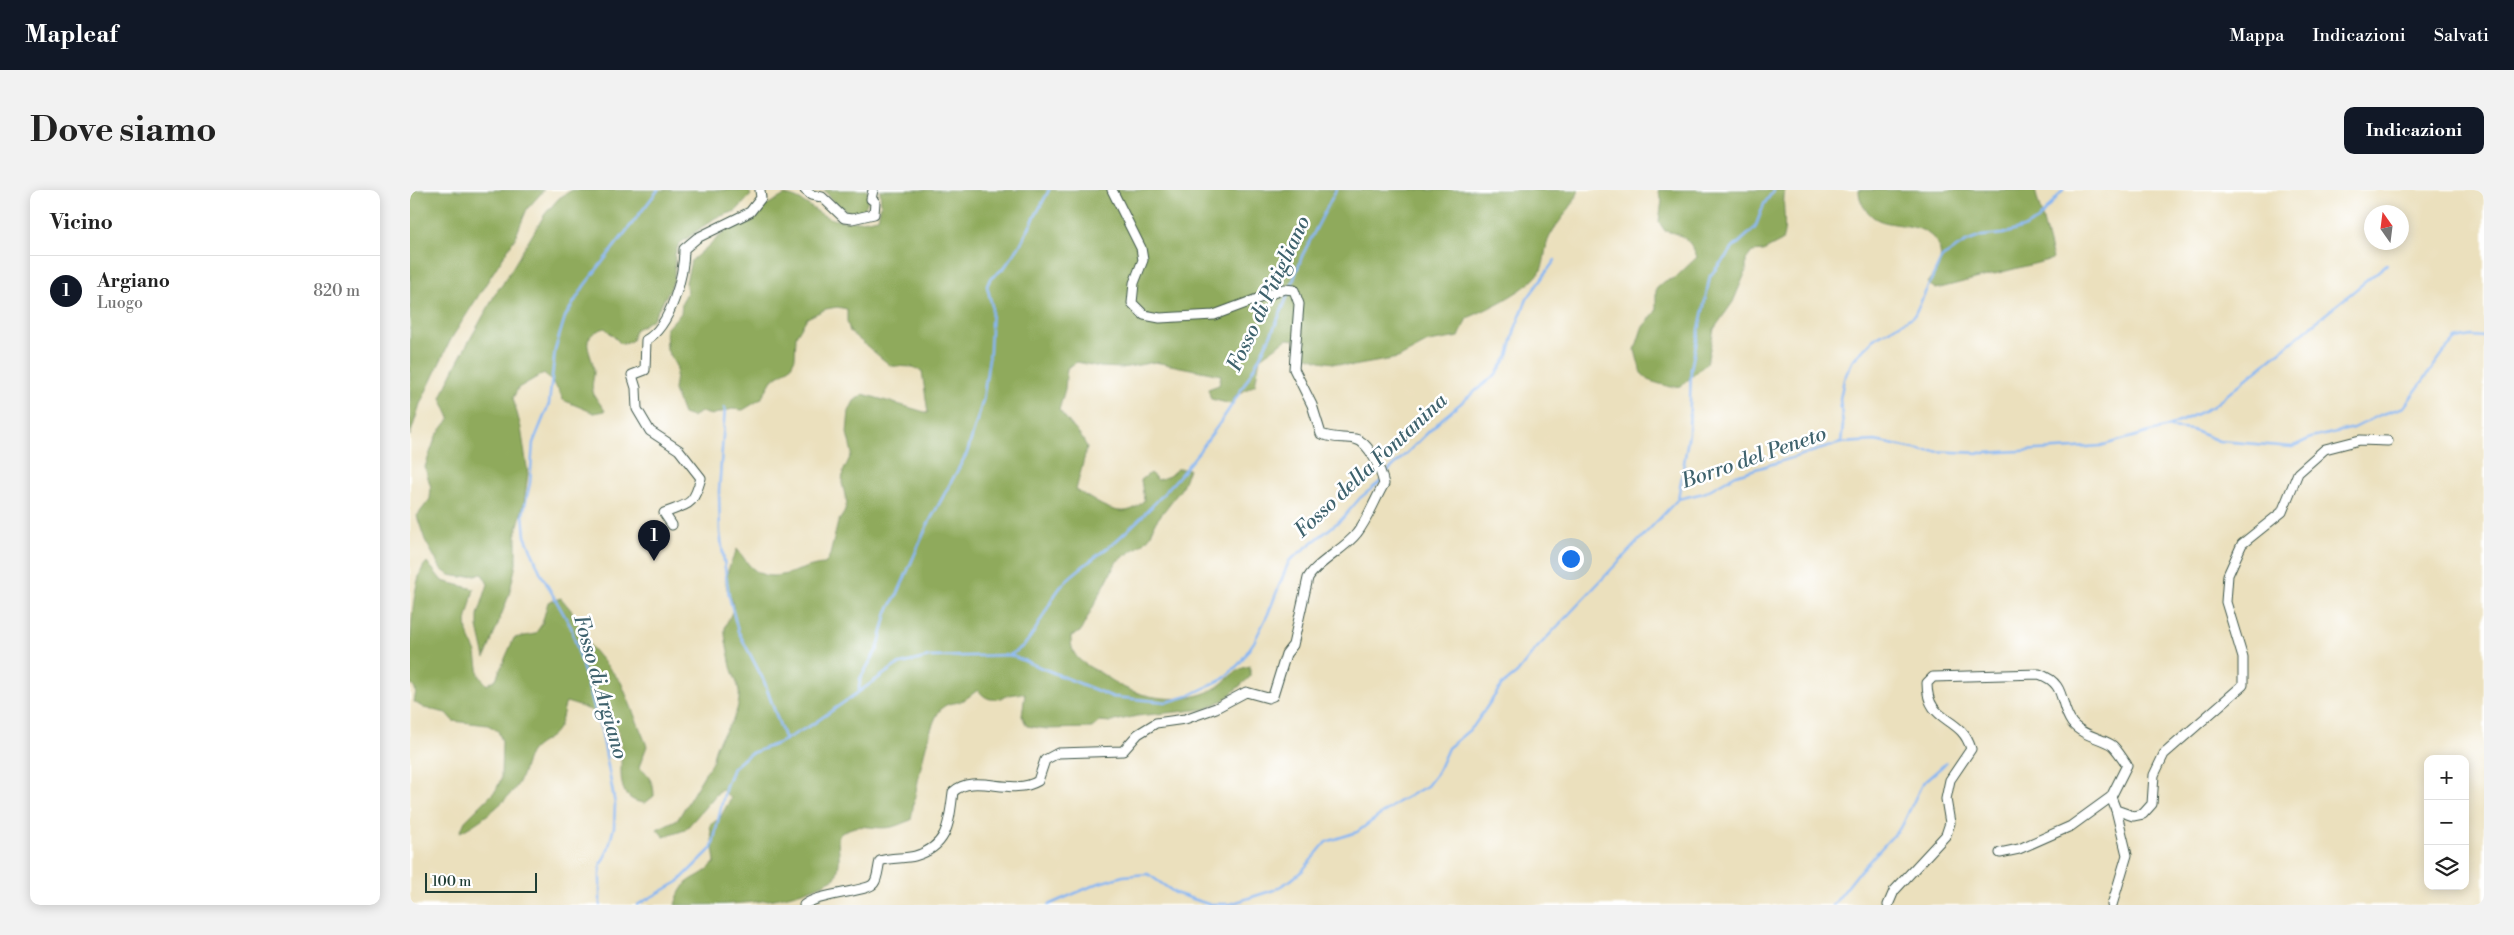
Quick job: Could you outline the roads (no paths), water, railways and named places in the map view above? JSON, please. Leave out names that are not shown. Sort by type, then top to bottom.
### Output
[{"type":"street","points":[[672,525],[664,513],[687,504],[696,498],[701,478],[679,450],[650,431],[637,409],[636,388],[632,375],[645,370],[646,340],[657,332],[680,286],[684,269],[684,249],[702,236],[750,212],[761,198],[760,190]]},
{"type":"street","points":[[805,190],[811,195],[822,197],[844,218],[874,214],[875,202],[871,199],[873,190]]},
{"type":"street","points":[[804,905],[813,899],[834,893],[870,888],[876,882],[880,861],[914,857],[929,850],[947,832],[953,792],[963,786],[982,784],[1025,787],[1038,781],[1045,760],[1058,753],[1123,751],[1138,734],[1156,723],[1185,719],[1216,708],[1246,692],[1268,698],[1273,696],[1286,654],[1295,640],[1308,578],[1311,572],[1330,559],[1357,532],[1384,484],[1382,474],[1362,442],[1355,439],[1330,438],[1320,434],[1312,406],[1294,369],[1300,304],[1294,290],[1284,289],[1214,315],[1160,318],[1144,314],[1132,303],[1134,283],[1143,260],[1141,248],[1112,190]]},
{"type":"street","points":[[2116,810],[2133,816],[2143,814],[2152,804],[2154,774],[2164,754],[2243,685],[2243,658],[2226,602],[2228,575],[2242,544],[2282,512],[2298,473],[2326,449],[2360,440],[2388,441]]},
{"type":"street","points":[[1888,905],[1894,890],[1946,835],[1950,823],[1946,799],[1950,780],[1972,749],[1962,730],[1934,710],[1927,696],[1927,683],[1933,677],[2039,674],[2046,677],[2056,684],[2072,724],[2094,739],[2112,745],[2127,765],[2111,797],[2071,826],[2019,849],[2000,853]]},
{"type":"street","points":[[2111,797],[2127,854],[2112,905]]},
{"type":"waterway","name":"Fosso di Argiano","points":[[600,905],[600,866],[608,850],[614,827],[615,804],[602,734],[571,627],[541,574],[525,536],[523,514],[530,483],[533,443],[549,404],[555,350],[565,317],[584,286],[658,190]]},
{"type":"waterway","points":[[859,690],[860,679],[878,648],[887,612],[898,593],[927,526],[967,453],[983,400],[990,351],[992,306],[987,286],[990,279],[1004,268],[1019,247],[1049,190]]},
{"type":"waterway","name":"Fosso di Pitigliano","points":[[1291,287],[1302,256],[1336,190]]},
{"type":"waterway","points":[[1678,499],[1689,433],[1691,369],[1710,276],[1733,248],[1755,228],[1764,204],[1774,190]]},
{"type":"waterway","points":[[1841,443],[1843,425],[1840,399],[1844,379],[1853,360],[1875,338],[1914,316],[1942,257],[1966,242],[1982,236],[2003,234],[2023,228],[2038,220],[2063,190]]},
{"type":"waterway","name":"Fosso della Fontanina","points":[[1383,476],[1443,418],[1496,374],[1508,356],[1515,329],[1527,299],[1555,260]]},
{"type":"waterway","name":"Borro del Peneto","points":[[1048,905],[1099,883],[1123,876],[1148,874],[1175,893],[1208,904],[1230,904],[1274,890],[1291,880],[1302,871],[1326,842],[1357,832],[1398,802],[1427,786],[1437,773],[1448,748],[1473,727],[1502,685],[1517,673],[1535,650],[1678,499],[1704,493],[1736,475],[1841,443],[1875,441],[1924,451],[1983,453],[2100,446],[2168,427],[2212,407],[2387,264]]},
{"type":"waterway","name":"Fosso di Pitigliano","points":[[1010,655],[1023,645],[1037,628],[1062,585],[1117,540],[1144,514],[1195,457],[1218,426],[1258,361],[1275,327],[1289,292]]},
{"type":"waterway","name":"Borro del Peneto","points":[[2170,428],[2192,430],[2219,441],[2292,447],[2311,438],[2354,428],[2380,415],[2404,407],[2444,352],[2456,339],[2472,336],[2484,337]]},
{"type":"waterway","points":[[725,408],[719,491],[720,533],[729,596],[738,631],[764,681],[785,740]]},
{"type":"waterway","name":"Fosso della Fontanina","points":[[637,905],[678,882],[712,848],[726,785],[733,768],[749,754],[779,743],[813,724],[897,665],[929,657],[1010,655],[1113,697],[1167,702],[1188,696],[1223,679],[1239,664],[1254,642],[1268,614],[1289,561],[1342,519],[1360,498],[1381,481]]},
{"type":"waterway","points":[[1833,905],[1860,871],[1902,826],[1922,784],[1946,763]]},
{"type":"place","name":"Argiano","points":[[654,561]]}]
